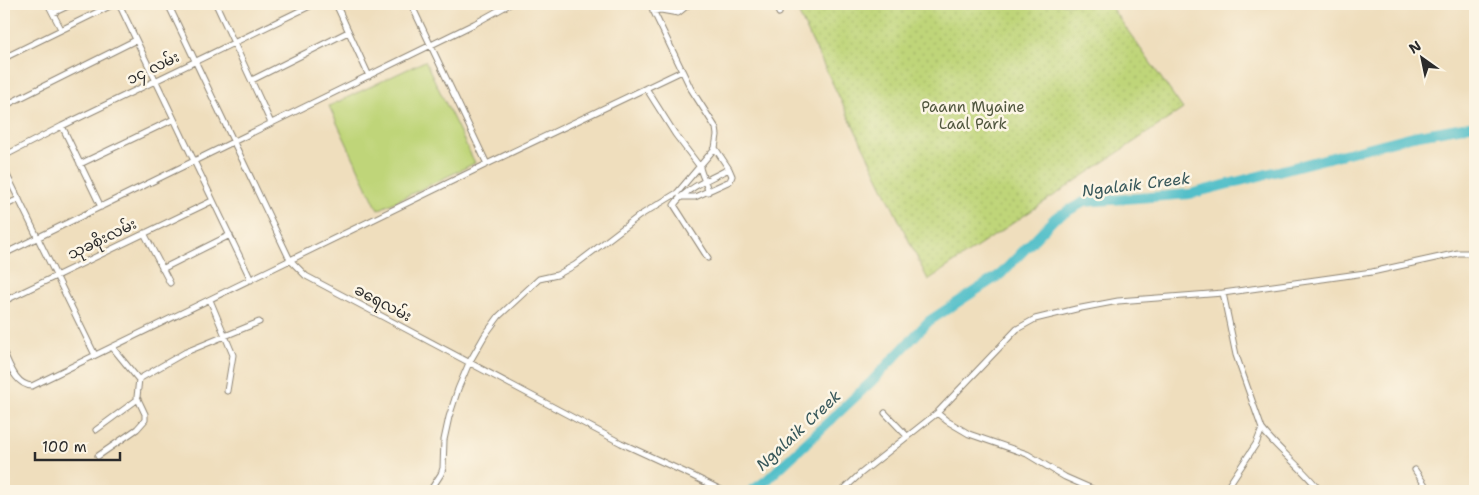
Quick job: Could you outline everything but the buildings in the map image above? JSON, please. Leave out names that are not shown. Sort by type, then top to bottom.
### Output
[{"type":"street","points":[[48,4],[61,29]]},
{"type":"street","points":[[53,13],[72,4]]},
{"type":"street","points":[[4,58],[114,4]]},
{"type":"street","points":[[119,4],[251,280]]},
{"type":"street","name":"ခရေလမ်း","points":[[168,4],[290,260],[306,276],[621,444],[723,491]]},
{"type":"street","points":[[217,4],[271,123]]},
{"type":"street","name":"၁၄ လမ်း","points":[[4,156],[314,4]]},
{"type":"street","points":[[336,4],[369,76]]},
{"type":"street","points":[[410,4],[487,164]]},
{"type":"street","points":[[4,254],[193,160],[369,76],[510,4]]},
{"type":"street","points":[[650,4],[682,71],[716,128],[715,148],[674,204],[674,207],[708,258]]},
{"type":"street","points":[[653,12],[661,10],[678,13],[689,4]]},
{"type":"street","points":[[775,4],[778,12]]},
{"type":"street","points":[[252,80],[348,32]]},
{"type":"street","points":[[4,106],[136,40]]},
{"type":"street","points":[[4,353],[18,380],[23,384],[32,386],[682,71]]},
{"type":"street","points":[[646,88],[675,134],[700,167],[706,180],[708,192]]},
{"type":"street","points":[[80,164],[174,119]]},
{"type":"street","points":[[62,126],[101,207]]},
{"type":"street","points":[[679,195],[695,196],[730,181],[732,176],[729,168],[715,148]]},
{"type":"street","points":[[430,491],[441,474],[449,417],[469,363],[485,335],[499,316],[539,279],[557,275],[575,265],[639,216],[729,168]]},
{"type":"street","points":[[4,169],[95,355]]},
{"type":"street","points":[[4,206],[19,199]]},
{"type":"street","name":"သုခစိုးလမ်း","points":[[4,301],[212,201]]},
{"type":"street","points":[[144,233],[170,283]]},
{"type":"street","points":[[162,269],[230,235]]},
{"type":"street","points":[[842,491],[860,474],[937,413],[1017,330],[1035,319],[1118,301],[1223,293],[1372,272],[1458,253],[1475,253]]},
{"type":"street","points":[[1223,293],[1236,355],[1262,429],[1310,478],[1320,491]]},
{"type":"street","points":[[210,300],[233,355],[227,391]]},
{"type":"street","points":[[139,380],[186,352],[259,322]]},
{"type":"street","points":[[98,456],[144,422],[145,414],[138,399],[139,380],[112,347]]},
{"type":"street","points":[[96,430],[138,399]]},
{"type":"street","points":[[884,413],[907,436]]},
{"type":"street","points":[[937,413],[946,422],[969,434],[1027,454],[1065,478],[1098,491]]},
{"type":"street","points":[[1225,491],[1256,444],[1262,429]]},
{"type":"street","points":[[1415,470],[1429,491]]},
{"type":"green space","name":"Paann Myaine Laal Park","points":[[794,4],[1109,4],[1183,109],[928,280]]},
{"type":"green space","points":[[425,61],[475,163],[378,210],[329,106]]},
{"type":"waterway","name":"Ngalaik Creek","points":[[751,491],[767,480],[872,381],[929,321],[1001,274],[1055,218],[1084,202],[1190,194],[1413,136],[1475,125]]}]
